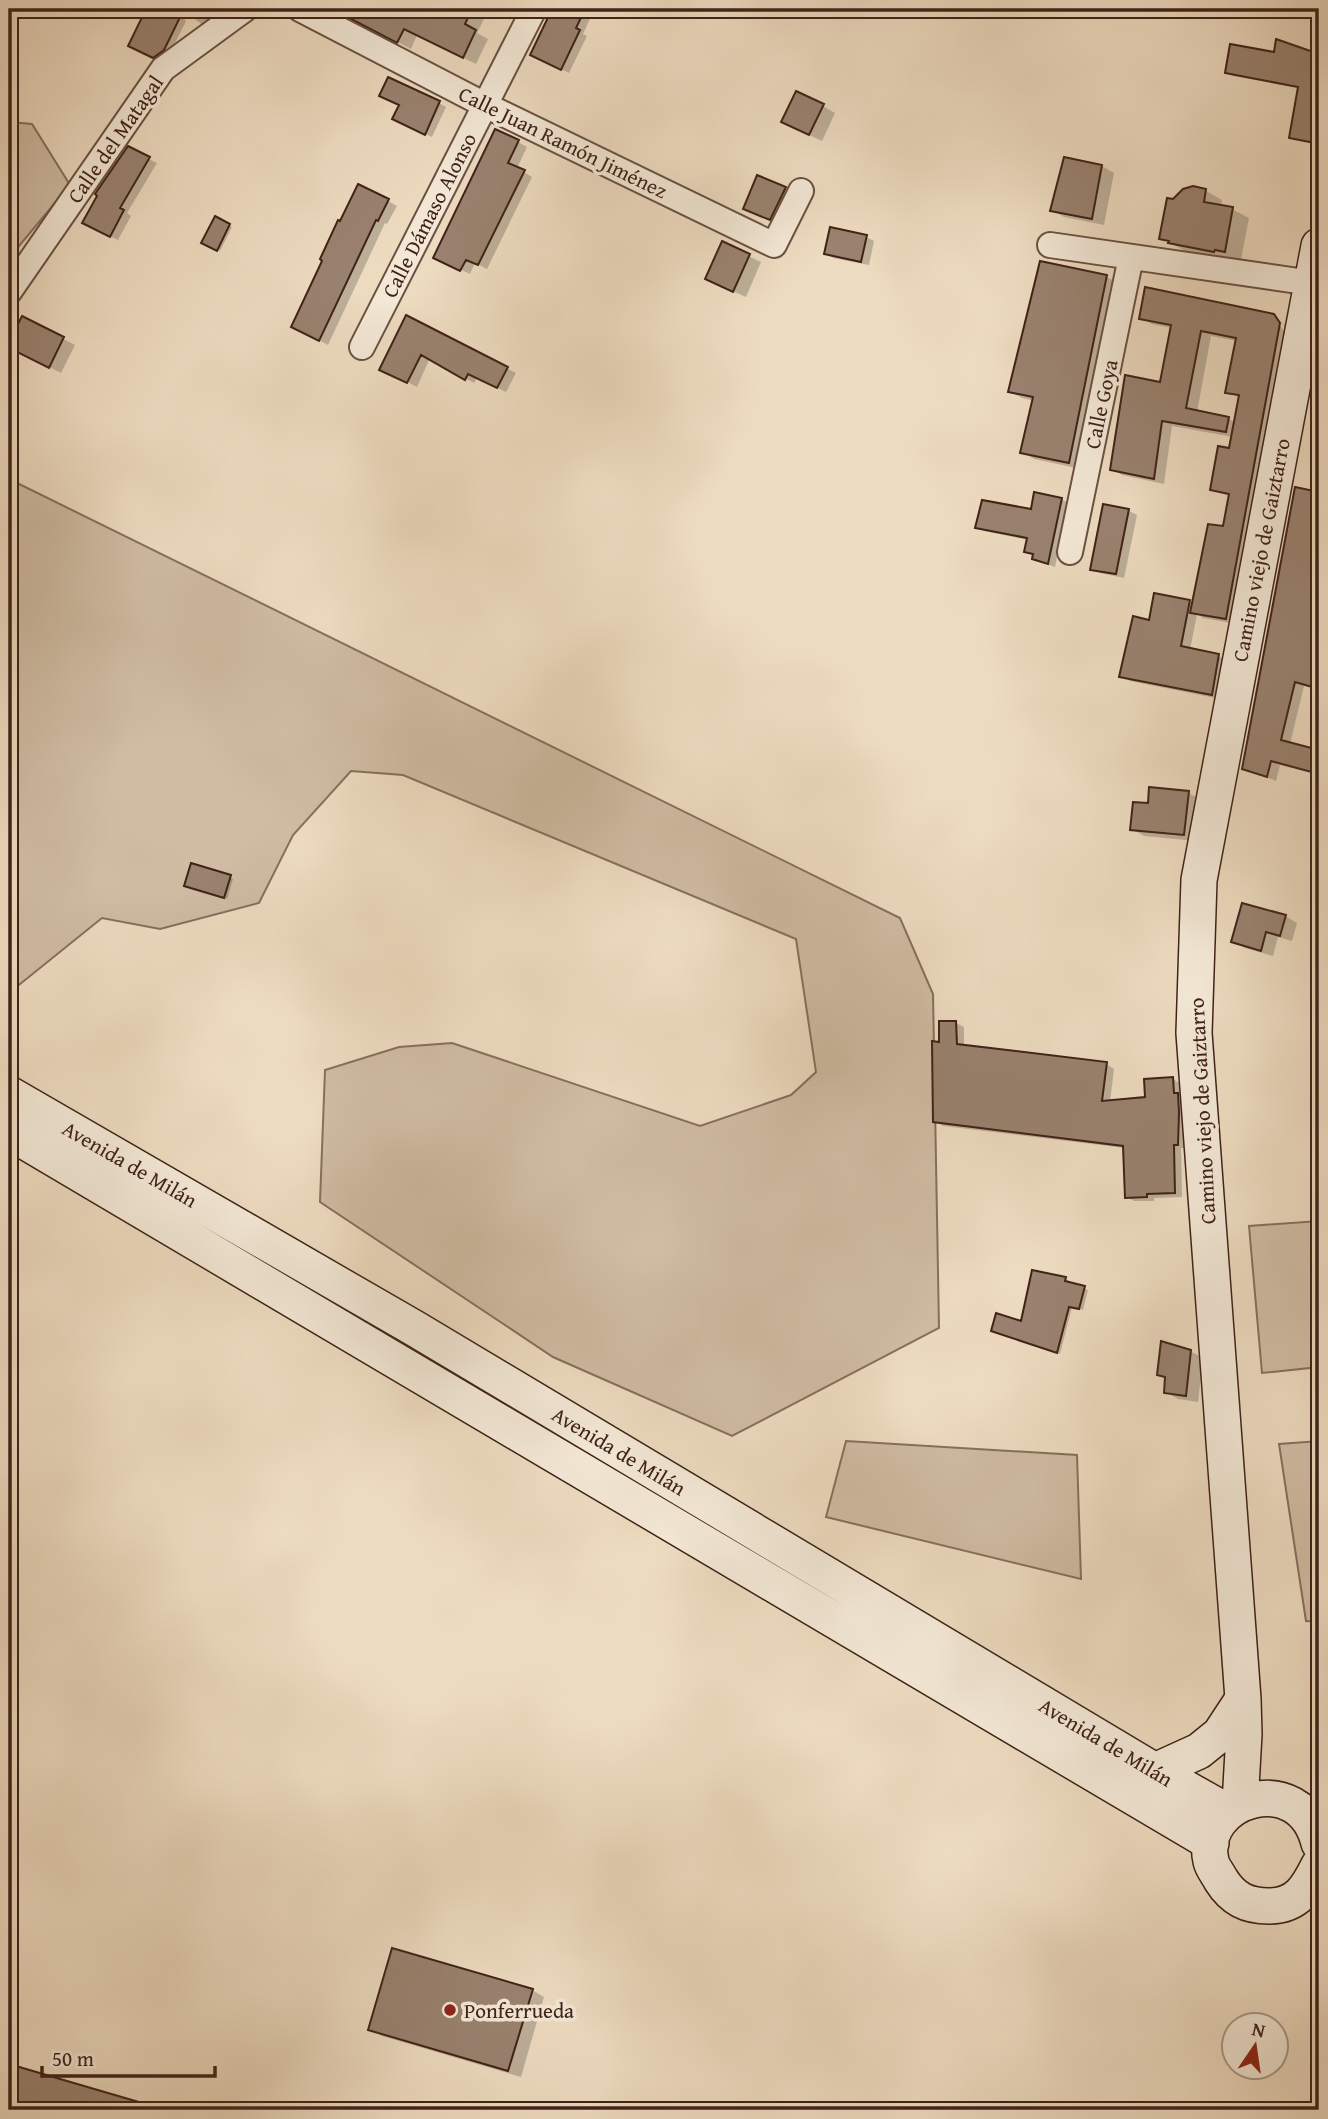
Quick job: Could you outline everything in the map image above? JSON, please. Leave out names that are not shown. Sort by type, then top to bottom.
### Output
[{"type":"street","name":"Calle del Matagal","points":[[9,292],[163,69],[245,9]]},
{"type":"street","name":"Calle Juan Ramón Jiménez","points":[[300,9],[485,105],[774,245],[801,191]]},
{"type":"street","name":"Calle Dámaso Alonso","points":[[362,347],[534,9]]},
{"type":"street","points":[[1050,245],[1312,283]]},
{"type":"street","name":"Camino viejo de Gaiztarro","points":[[1247,1805],[1243,1699],[1194,1033],[1199,880],[1319,246]]},
{"type":"street","name":"Calle Goya","points":[[1070,552],[1131,257]]},
{"type":"street","name":"Avenida de Milán","points":[[9,1094],[414,1328],[1155,1772],[1247,1805],[1287,1802],[1303,1812],[1316,1831],[1319,1843]]},
{"type":"street","name":"Avenida de Milán","points":[[9,1132],[1211,1843]]},
{"type":"street","points":[[1155,1772],[1199,1751],[1220,1734],[1243,1699]]},
{"type":"street","points":[[1247,1805],[1217,1826],[1211,1843],[1211,1862],[1229,1892],[1253,1906],[1305,1906],[1307,1890],[1319,1865]]},
{"type":"shaded area","points":[[9,122],[32,124],[70,185],[9,258]]},
{"type":"shaded area","points":[[9,479],[900,918],[933,994],[939,1328],[732,1436],[553,1357],[320,1202],[325,1070],[399,1047],[452,1043],[700,1126],[791,1095],[816,1072],[796,939],[403,775],[351,771],[293,835],[259,903],[160,929],[102,918],[9,993]]},
{"type":"shaded area","points":[[1319,1221],[1319,1367],[1262,1373],[1249,1226]]},
{"type":"shaded area","points":[[846,1441],[1077,1455],[1081,1579],[826,1517]]},
{"type":"shaded area","points":[[1319,1441],[1319,1622],[1306,1621],[1279,1444]]},
{"type":"building","points":[[146,9],[184,9],[164,50],[153,58],[128,46]]},
{"type":"building","points":[[332,9],[472,9],[465,24],[476,30],[463,58],[404,29],[397,43]]},
{"type":"building","points":[[552,9],[585,9],[576,28],[580,30],[561,70],[530,55]]},
{"type":"building","points":[[1276,39],[1319,54],[1319,117],[1315,143],[1289,138],[1298,87],[1225,73],[1230,44],[1274,52]]},
{"type":"building","points":[[388,77],[440,101],[425,135],[392,119],[399,105],[379,96]]},
{"type":"building","points":[[796,91],[824,104],[809,135],[781,122]]},
{"type":"building","points":[[495,129],[519,140],[508,163],[525,170],[478,265],[466,260],[460,271],[433,258]]},
{"type":"building","points":[[128,146],[150,157],[120,208],[124,210],[110,237],[82,223],[97,196],[95,194]]},
{"type":"building","points":[[1064,157],[1102,165],[1092,219],[1050,211]]},
{"type":"building","points":[[757,175],[786,187],[770,220],[743,209]]},
{"type":"building","points":[[358,184],[389,199],[378,221],[376,220],[319,341],[291,327],[338,220],[340,221]]},
{"type":"building","points":[[1193,186],[1206,189],[1204,202],[1233,207],[1225,252],[1168,243],[1169,241],[1159,239],[1167,198],[1173,199],[1183,189]]},
{"type":"building","points":[[215,216],[230,224],[217,251],[201,243]]},
{"type":"building","points":[[830,227],[867,235],[861,262],[824,254]]},
{"type":"building","points":[[722,241],[750,254],[733,292],[705,279]]},
{"type":"building","points":[[1040,261],[1107,275],[1069,463],[1020,453],[1033,397],[1008,392]]},
{"type":"building","points":[[1145,287],[1274,314],[1280,323],[1226,619],[1190,613],[1208,524],[1223,526],[1229,494],[1210,490],[1218,446],[1229,448],[1239,395],[1225,393],[1236,338],[1201,331],[1186,408],[1229,417],[1226,432],[1162,421],[1154,479],[1110,470],[1125,375],[1160,382],[1171,325],[1139,319]]},
{"type":"building","points":[[406,315],[508,367],[497,388],[468,374],[465,380],[421,355],[407,383],[379,370]]},
{"type":"building","points":[[22,316],[64,337],[49,368],[9,348],[9,342]]},
{"type":"building","points":[[1295,487],[1319,492],[1319,689],[1295,682],[1281,740],[1319,750],[1319,774],[1271,761],[1267,777],[1242,769]]},
{"type":"building","points":[[1034,492],[1062,498],[1048,564],[1032,559],[1033,554],[1024,552],[1027,538],[975,528],[982,500],[1031,509]]},
{"type":"building","points":[[1103,504],[1129,509],[1116,574],[1090,570]]},
{"type":"building","points":[[1154,593],[1190,600],[1181,646],[1219,654],[1212,695],[1119,677],[1133,616],[1149,620]]},
{"type":"building","points":[[1149,787],[1189,791],[1184,835],[1130,830],[1133,802],[1148,803]]},
{"type":"building","points":[[191,863],[231,875],[224,898],[184,886]]},
{"type":"building","points":[[1242,903],[1286,915],[1280,936],[1266,932],[1261,951],[1231,942]]},
{"type":"building","points":[[939,1021],[956,1021],[957,1044],[1107,1062],[1102,1101],[1145,1097],[1144,1079],[1173,1077],[1174,1093],[1178,1093],[1179,1113],[1178,1145],[1174,1145],[1175,1193],[1125,1198],[1123,1146],[933,1122],[932,1041],[939,1042]]},
{"type":"building","points":[[1032,1270],[1066,1277],[1065,1281],[1085,1286],[1079,1309],[1069,1307],[1057,1353],[991,1331],[996,1313],[1021,1321]]},
{"type":"building","points":[[1161,1341],[1191,1350],[1186,1396],[1164,1393],[1165,1377],[1157,1375]]},
{"type":"building","name":"Ponferrueda","points":[[392,1948],[533,1989],[508,2071],[368,2030]]},
{"type":"building","points":[[9,2064],[149,2105],[148,2110],[9,2110]]},
{"type":"place","name":"Ponferrueda","points":[[450,2010]]}]
